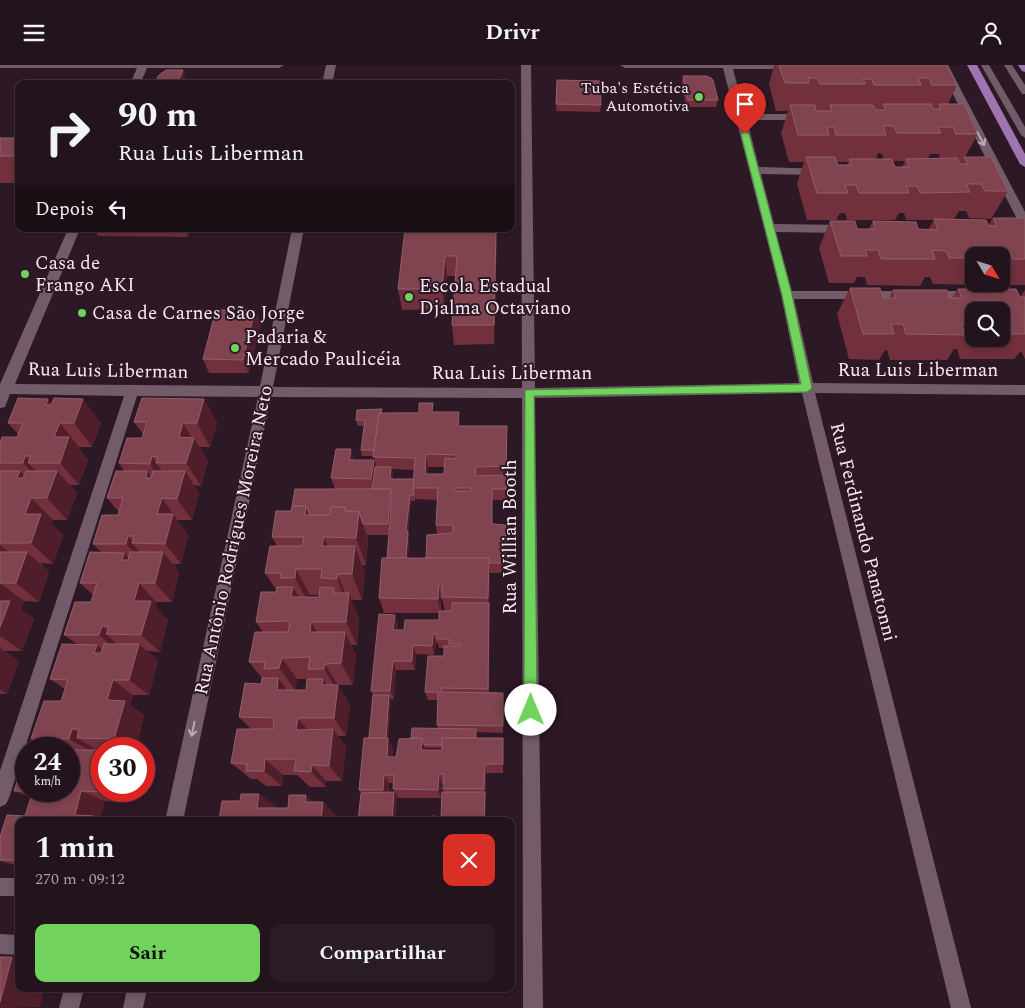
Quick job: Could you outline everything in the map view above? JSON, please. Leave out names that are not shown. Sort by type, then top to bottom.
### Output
[{"type":"main road","points":[[972,65],[1025,164]]},
{"type":"main road","points":[[1023,65],[1025,69]]},
{"type":"street","points":[[0,65],[278,65]]},
{"type":"street","points":[[328,80],[331,65]]},
{"type":"street","name":"Rua Willian Booth","points":[[526,65],[532,1008]]},
{"type":"street","points":[[625,65],[806,66]]},
{"type":"street","points":[[137,80],[143,66]]},
{"type":"street","name":"Rua Ferdinando Panatonni","points":[[728,66],[787,295],[807,388],[961,1008]]},
{"type":"street","points":[[940,66],[1025,223]]},
{"type":"street","points":[[741,117],[818,117]]},
{"type":"street","points":[[754,170],[835,172]]},
{"type":"street","points":[[770,229],[859,229]]},
{"type":"street","points":[[0,403],[3,388],[73,232]]},
{"type":"street","name":"Rua Antônio Rodrigues Moreira Neto","points":[[175,817],[266,390],[297,232]]},
{"type":"street","points":[[787,295],[983,295]]},
{"type":"street","name":"Rua Luis Liberman","points":[[3,388],[132,391],[266,390],[529,393],[807,388],[1025,390]]},
{"type":"street","points":[[0,798],[132,391]]},
{"type":"street","points":[[0,887],[15,887]]},
{"type":"street","points":[[0,944],[15,945]]},
{"type":"street","points":[[70,1008],[73,992]]},
{"type":"street","points":[[133,1008],[136,992]]},
{"type":"lane","points":[[985,65],[1025,135]]},
{"type":"lane","points":[[1008,65],[1025,92]]},
{"type":"building","points":[[779,65],[947,65],[957,85],[932,85],[929,78],[918,78],[921,85],[874,85],[872,79],[863,79],[865,84],[820,84],[817,78],[808,78],[809,83],[785,83]]},
{"type":"building","points":[[166,70],[183,70],[179,80],[156,80],[158,76]]},
{"type":"building","name":"Tuba's Estética Automotiva","points":[[683,76],[706,76],[711,78],[718,100],[688,100]]},
{"type":"building","points":[[557,80],[600,81],[601,105],[556,104]]},
{"type":"building","points":[[883,104],[931,104],[933,109],[941,109],[939,104],[964,104],[978,134],[956,134],[953,127],[938,127],[941,133],[897,133],[894,126],[883,126],[886,135],[836,135],[834,127],[827,127],[829,135],[798,135],[790,105],[815,105],[816,111],[832,111],[830,105],[873,105],[875,110],[886,110]]},
{"type":"building","points":[[0,138],[15,138],[15,156],[0,156]]},
{"type":"building","points":[[806,157],[835,157],[838,165],[852,165],[849,159],[892,159],[895,167],[909,167],[906,159],[957,158],[960,164],[968,164],[964,157],[991,157],[1008,191],[985,191],[981,184],[966,184],[970,192],[920,193],[917,186],[906,186],[909,193],[859,193],[856,185],[845,185],[848,193],[817,193]]},
{"type":"building","points":[[993,218],[1025,218],[1025,259],[1013,259],[1010,247],[965,247],[965,258],[949,258],[946,251],[932,250],[935,259],[881,259],[878,250],[865,250],[867,256],[841,256],[830,221],[855,221],[857,229],[875,229],[873,221],[916,222],[918,229],[938,230],[934,219],[986,220],[989,226],[997,226]]},
{"type":"building","points":[[405,232],[496,232],[494,325],[452,325],[457,256],[445,256],[442,289],[398,289]]},
{"type":"building","points":[[850,288],[880,288],[883,298],[896,298],[893,290],[947,290],[949,298],[962,298],[958,289],[965,289],[965,293],[1010,293],[1010,289],[1016,289],[1020,297],[1025,297],[1025,334],[1010,334],[1010,302],[965,302],[965,324],[961,324],[965,335],[906,334],[903,324],[891,324],[894,334],[863,334]]},
{"type":"building","points":[[216,310],[255,310],[243,360],[203,359]]},
{"type":"building","points":[[18,398],[48,399],[46,405],[51,405],[54,398],[83,399],[74,423],[60,423],[54,437],[69,437],[60,463],[28,463],[31,456],[25,456],[23,463],[0,463],[0,443],[2,437],[17,437],[23,423],[8,423]]},
{"type":"building","points":[[142,398],[204,399],[197,423],[183,423],[179,437],[194,438],[186,463],[156,463],[158,457],[152,456],[150,464],[119,463],[127,438],[142,438],[147,422],[134,422]]},
{"type":"building","points":[[419,403],[433,403],[432,412],[459,412],[458,426],[507,426],[506,466],[476,467],[475,476],[507,475],[506,489],[492,489],[492,524],[506,525],[505,563],[489,563],[489,558],[426,558],[427,535],[453,533],[453,525],[436,525],[438,488],[413,488],[415,458],[373,457],[379,413],[419,413]],"holes":[[[426,454],[456,455],[456,459],[445,458],[444,474],[425,474]],[[454,488],[471,488],[471,491],[454,491]]]},
{"type":"building","points":[[382,409],[381,413],[379,413],[374,450],[361,450],[365,420],[356,420],[357,410]]},
{"type":"building","points":[[336,449],[351,449],[349,460],[374,460],[371,479],[331,478]]},
{"type":"building","points":[[375,467],[391,467],[390,479],[414,479],[414,495],[410,495],[406,531],[408,531],[406,558],[387,558],[392,495],[391,489],[372,489]]},
{"type":"building","points":[[0,471],[20,471],[17,478],[23,478],[26,471],[57,471],[47,498],[31,498],[25,514],[41,514],[31,543],[0,543]]},
{"type":"building","points":[[116,471],[147,471],[146,478],[151,478],[153,471],[185,471],[177,499],[162,498],[157,514],[173,514],[165,544],[132,543],[134,536],[128,536],[126,544],[93,544],[102,515],[118,515],[123,498],[107,498]]},
{"type":"building","points":[[295,489],[391,489],[388,524],[363,524],[359,512],[347,511],[345,507],[331,507],[330,515],[310,515],[306,506],[292,506]]},
{"type":"building","points":[[292,506],[306,506],[305,515],[330,515],[331,507],[345,507],[345,511],[359,512],[356,538],[324,537],[322,546],[355,546],[352,574],[337,574],[337,579],[321,578],[322,569],[296,569],[295,578],[280,578],[281,573],[265,573],[270,546],[302,546],[304,537],[272,537],[276,511],[291,511]]},
{"type":"building","points":[[0,552],[27,552],[16,583],[0,583]]},
{"type":"building","points":[[90,552],[124,553],[122,560],[128,560],[130,552],[163,552],[155,583],[139,583],[134,601],[151,601],[141,635],[106,634],[109,626],[102,626],[99,635],[64,635],[75,602],[91,602],[97,583],[80,583]]},
{"type":"building","points":[[382,558],[489,558],[488,598],[442,597],[442,584],[439,584],[438,599],[379,598]]},
{"type":"building","points":[[277,587],[293,587],[291,597],[319,597],[320,587],[334,588],[334,593],[349,593],[346,622],[311,622],[310,632],[345,632],[341,663],[325,664],[324,669],[308,669],[310,657],[282,658],[279,668],[264,669],[265,662],[249,662],[255,632],[288,632],[290,621],[256,622],[261,592],[276,592]]},
{"type":"building","points":[[0,601],[10,601],[0,627]]},
{"type":"building","points":[[452,603],[489,603],[488,689],[441,688],[441,692],[503,693],[503,726],[437,725],[438,692],[425,692],[428,656],[444,656],[444,646],[461,646],[461,644],[449,644],[449,639],[437,639],[437,634],[433,634],[432,646],[413,645],[412,661],[393,661],[390,691],[371,691],[379,614],[395,615],[393,630],[404,630],[405,620],[439,620],[439,611],[452,611]]},
{"type":"building","points":[[62,644],[97,645],[94,653],[101,653],[104,644],[139,644],[129,680],[113,680],[107,700],[125,701],[115,737],[80,738],[77,737],[79,729],[72,729],[70,737],[32,737],[44,701],[61,701],[68,680],[50,679]]},
{"type":"building","points":[[262,678],[278,678],[277,690],[306,690],[307,679],[323,679],[322,685],[338,685],[334,718],[298,718],[296,730],[333,729],[329,766],[312,765],[311,772],[294,771],[296,759],[265,759],[264,771],[246,771],[247,764],[231,763],[237,729],[273,729],[274,718],[239,717],[245,683],[261,684]]},
{"type":"building","points":[[373,695],[389,695],[386,738],[369,738]]},
{"type":"building","points":[[412,728],[476,729],[476,738],[442,738],[442,745],[424,745],[422,738],[411,738]]},
{"type":"building","points":[[364,738],[388,738],[387,757],[396,757],[399,739],[422,738],[421,750],[442,750],[442,738],[503,738],[503,764],[485,764],[484,789],[443,789],[444,774],[439,774],[438,790],[393,789],[394,775],[384,775],[383,790],[359,790]]},
{"type":"building","points":[[80,750],[90,750],[90,791],[81,791],[80,795]]},
{"type":"building","points":[[394,792],[392,817],[358,817],[361,793]]},
{"type":"building","points":[[442,792],[485,792],[484,817],[441,817]]},
{"type":"building","points":[[241,794],[259,794],[257,808],[288,808],[289,795],[306,795],[305,802],[323,802],[321,817],[220,817],[222,801],[240,801]]},
{"type":"building","points":[[29,802],[78,802],[75,815],[94,816],[15,817],[15,860],[0,860],[0,837],[7,815],[25,816]]},
{"type":"building","points":[[0,957],[12,957],[0,1002]]},
{"type":"place","name":"Tuba's Estética Automotiva","points":[[699,97]]},
{"type":"place","name":"Casa de Frango AKI","points":[[25,274]]},
{"type":"place","name":"Escola Estadual Djalma Octaviano","points":[[409,297]]},
{"type":"place","name":"Casa de Carnes São Jorge","points":[[82,313]]},
{"type":"place","name":"Padaria & Mercado Paulicéia","points":[[235,348]]},
{"type":"route","points":[[531,710],[529,393],[807,388],[787,295],[745,134]]}]
